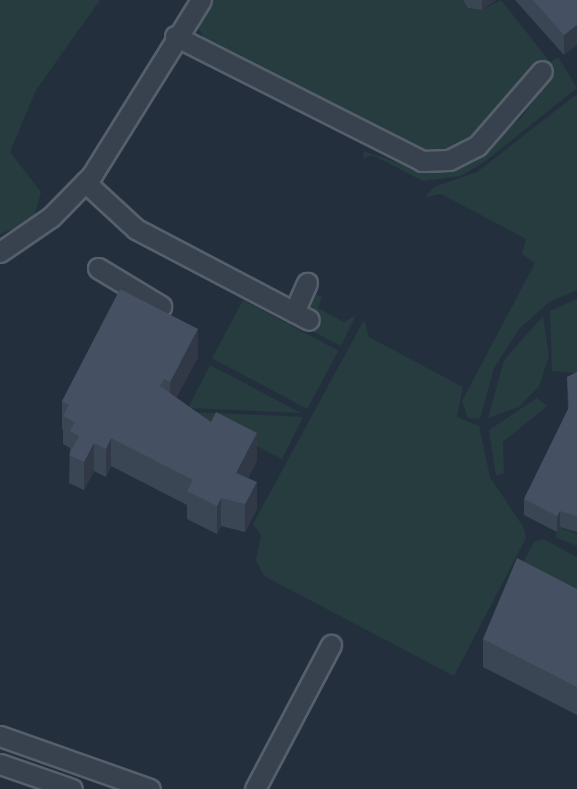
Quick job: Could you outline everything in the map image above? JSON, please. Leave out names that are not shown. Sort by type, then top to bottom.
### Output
[{"type":"street","points":[[0,252],[85,182],[201,0]]},
{"type":"street","points":[[176,36],[422,161],[449,160],[477,146],[542,71]]},
{"type":"street","points":[[85,182],[136,229],[301,316],[307,283]]},
{"type":"street","points":[[97,268],[161,306]]},
{"type":"street","points":[[255,789],[331,645]]},
{"type":"street","points":[[0,736],[150,789]]},
{"type":"street","points":[[0,764],[19,780],[72,789]]},
{"type":"green space","points":[[0,0],[100,0],[36,90],[10,152],[41,192],[33,221],[0,234]]},
{"type":"green space","points":[[208,0],[461,0],[482,10],[501,0],[550,62],[558,57],[577,88],[483,163],[460,176],[423,181],[372,155],[363,159],[364,151],[417,169],[461,165],[521,118],[554,74],[541,63],[468,140],[439,152],[420,151],[205,40],[196,24]]},
{"type":"green space","points":[[577,94],[577,290],[549,302],[519,329],[494,368],[480,419],[468,418],[462,401],[535,263],[522,254],[526,239],[441,194],[425,197],[434,187],[477,172]]},
{"type":"green space","points":[[314,294],[322,297],[318,308],[344,322],[356,315],[341,346],[306,328],[316,315],[310,305]]},
{"type":"green space","points":[[577,299],[577,373],[552,371],[550,311]]},
{"type":"green space","points":[[243,300],[338,351],[307,409],[212,358]]},
{"type":"green space","points":[[543,316],[549,356],[539,386],[519,407],[488,418],[504,360]]},
{"type":"green space","points":[[364,320],[369,337],[463,387],[457,417],[479,426],[490,477],[524,528],[526,538],[454,676],[264,576],[256,560],[261,535],[253,524]]},
{"type":"green space","points":[[210,365],[301,413],[188,408]]},
{"type":"green space","points":[[537,398],[547,406],[503,442],[504,473],[496,476],[489,430]]},
{"type":"green space","points":[[191,412],[303,417],[282,459]]},
{"type":"green space","points":[[560,527],[577,534],[577,546],[555,537]]},
{"type":"green space","points":[[543,539],[577,557],[577,617],[512,584],[534,542]]},
{"type":"building","points":[[533,0],[577,0],[577,25],[564,35]]},
{"type":"building","points":[[120,289],[198,329],[170,382],[164,379],[160,386],[211,422],[216,412],[257,433],[236,473],[257,482],[245,504],[221,498],[217,506],[187,491],[193,480],[111,438],[106,449],[94,443],[84,462],[69,455],[79,436],[70,431],[75,422],[63,416],[69,405],[62,401]]},
{"type":"building","points":[[577,372],[577,516],[560,511],[557,516],[524,499],[569,407],[567,377]]},
{"type":"building","points":[[517,558],[577,589],[577,687],[483,639]]}]
